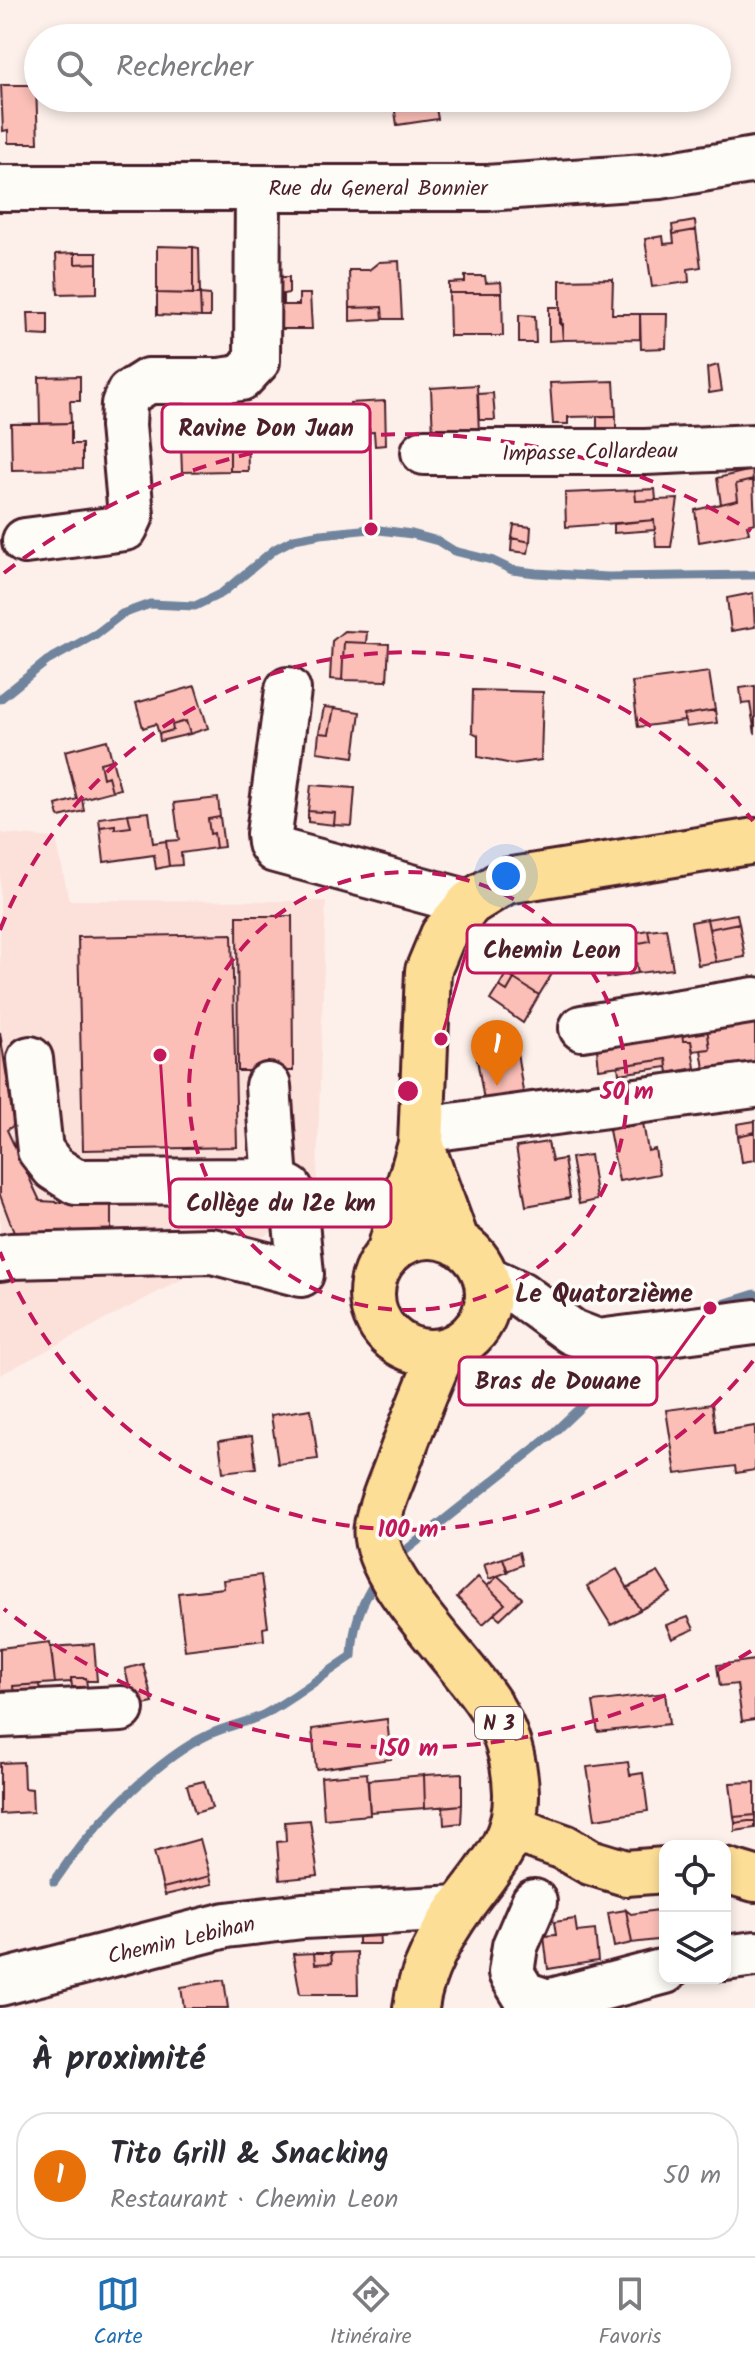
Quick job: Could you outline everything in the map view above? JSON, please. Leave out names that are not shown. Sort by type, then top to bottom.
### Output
[{"type":"main road","points":[[389,1253],[421,1137],[428,971],[443,935],[470,903],[506,881],[755,841]]},
{"type":"main road","points":[[421,1137],[457,1243]]},
{"type":"main road","points":[[421,1237],[440,1237],[457,1243],[470,1252],[486,1278],[488,1297],[485,1315],[475,1332],[461,1344],[424,1349],[386,1332],[372,1300],[373,1283],[389,1253],[404,1242],[421,1237]]},
{"type":"main road","name":"N 3","points":[[416,2008],[423,1977],[460,1908],[503,1850],[513,1829],[515,1780],[505,1734],[491,1706],[402,1594],[383,1564],[376,1529],[403,1450],[424,1349]]},
{"type":"main road","points":[[513,1829],[564,1847],[590,1862],[626,1873],[659,1870]]},
{"type":"main road","points":[[731,1872],[755,1879]]},
{"type":"street","name":"Rue du General Bonnier","points":[[0,188],[486,188],[660,176],[755,160]]},
{"type":"street","points":[[25,541],[125,528],[131,515],[123,426],[124,404],[129,393],[148,381],[241,378],[257,361],[258,188]]},
{"type":"street","name":"Impasse Collardeau","points":[[424,452],[645,452],[755,447]]},
{"type":"street","points":[[288,690],[269,834],[275,850],[470,903]]},
{"type":"street","points":[[582,1028],[755,1000]]},
{"type":"street","points":[[0,1258],[212,1251],[301,1274],[294,1202],[290,1189],[275,1181],[76,1182],[54,1168],[40,1150],[30,1059]]},
{"type":"street","points":[[421,1137],[755,1085]]},
{"type":"street","points":[[268,1086],[275,1181]]},
{"type":"street","points":[[486,1278],[520,1294],[572,1332],[598,1342],[755,1322]]},
{"type":"street","points":[[0,1715],[121,1709]]},
{"type":"street","points":[[534,1902],[515,1946],[511,1973],[524,1994],[548,2002],[659,1973]]},
{"type":"street","name":"Chemin Lebihan","points":[[0,1983],[226,1925],[303,1916],[460,1908]]},
{"type":"street","points":[[731,1957],[755,1954]]},
{"type":"shaded area","points":[[0,833],[56,838],[69,900],[326,901],[316,1209],[0,1375]]},
{"type":"building","points":[[1,85],[24,85],[24,112],[37,112],[38,143],[8,143],[8,130],[3,131]]},
{"type":"building","points":[[395,112],[437,112],[438,119],[397,125]]},
{"type":"building","points":[[695,221],[696,230],[673,234],[672,225]]},
{"type":"building","points":[[696,230],[701,267],[688,269],[689,282],[652,287],[645,239],[663,236],[664,244],[674,243],[673,234]]},
{"type":"building","points":[[157,246],[193,247],[193,294],[157,293]]},
{"type":"building","points":[[193,247],[199,248],[200,294],[193,294]]},
{"type":"building","points":[[75,253],[97,253],[97,263],[75,264]]},
{"type":"building","points":[[75,253],[75,264],[97,263],[97,293],[58,294],[56,254]]},
{"type":"building","points":[[399,261],[402,319],[383,319],[382,307],[350,308],[349,270],[369,270],[379,262]]},
{"type":"building","points":[[465,276],[485,276],[486,283],[501,282],[502,293],[449,293],[449,283],[465,282]]},
{"type":"building","points":[[266,277],[289,277],[289,293],[283,294],[283,305],[299,305],[299,294],[310,294],[312,329],[267,329]]},
{"type":"building","points":[[613,279],[612,314],[640,314],[640,339],[563,340],[560,280]]},
{"type":"building","points":[[157,293],[200,294],[201,317],[157,315]]},
{"type":"building","points":[[449,293],[502,293],[503,336],[450,336]]},
{"type":"building","points":[[200,294],[210,295],[210,317],[201,317]]},
{"type":"building","points":[[382,307],[383,319],[350,321],[350,308]]},
{"type":"building","points":[[549,307],[560,307],[563,340],[549,341]]},
{"type":"building","points":[[28,313],[48,313],[48,336],[29,335]]},
{"type":"building","points":[[640,314],[667,314],[666,348],[641,349]]},
{"type":"building","points":[[519,315],[535,316],[536,343],[519,343]]},
{"type":"building","points":[[718,365],[722,391],[709,393],[707,368]]},
{"type":"building","points":[[80,376],[80,401],[70,401],[71,423],[40,424],[39,377]]},
{"type":"building","points":[[614,381],[616,416],[568,417],[568,424],[553,424],[550,383]]},
{"type":"building","points":[[477,385],[479,433],[433,435],[431,388]]},
{"type":"building","points":[[493,393],[495,420],[479,420],[478,394]]},
{"type":"building","points":[[385,401],[386,445],[375,446],[374,432],[351,433],[350,403]]},
{"type":"building","points":[[216,416],[218,438],[230,438],[230,471],[182,472],[180,417]]},
{"type":"building","points":[[216,416],[230,416],[230,432],[247,432],[248,471],[230,471],[230,438],[218,438]]},
{"type":"building","points":[[597,416],[616,416],[616,428],[597,429]]},
{"type":"building","points":[[71,423],[71,444],[82,444],[82,469],[12,470],[11,424]]},
{"type":"building","points":[[752,470],[753,480],[736,484],[738,500],[721,504],[717,478]]},
{"type":"building","points":[[753,480],[755,523],[747,525],[749,533],[699,542],[695,510],[738,500],[736,484]]},
{"type":"building","points":[[655,489],[656,500],[636,501],[635,490]]},
{"type":"building","points":[[635,490],[636,501],[678,499],[671,547],[656,547],[654,520],[566,527],[565,493]]},
{"type":"building","points":[[654,520],[655,530],[614,533],[614,524]]},
{"type":"building","points":[[514,525],[531,527],[530,542],[512,538]]},
{"type":"building","points":[[512,538],[530,542],[528,553],[511,551]]},
{"type":"building","points":[[753,593],[755,627],[731,631],[727,598]]},
{"type":"building","points":[[344,631],[367,632],[366,643],[344,642],[342,680],[330,679],[332,641]]},
{"type":"building","points":[[344,642],[389,644],[387,681],[342,680]]},
{"type":"building","points":[[709,672],[715,710],[684,715],[684,721],[638,727],[632,682]]},
{"type":"building","points":[[195,686],[208,728],[190,734],[186,721],[172,725],[173,730],[159,734],[156,724],[143,728],[136,703]]},
{"type":"building","points":[[755,686],[755,734],[750,703],[742,704],[740,688]]},
{"type":"building","points":[[473,690],[543,692],[541,760],[512,764],[478,757],[478,735],[472,732]]},
{"type":"building","points":[[324,707],[334,708],[329,734],[319,733]]},
{"type":"building","points":[[334,708],[360,712],[354,757],[317,752],[319,733],[329,734]]},
{"type":"building","points":[[715,710],[717,723],[686,727],[684,715]]},
{"type":"building","points":[[186,721],[190,734],[160,741],[159,734],[173,730],[172,725]]},
{"type":"building","points":[[107,740],[112,760],[100,763],[103,778],[108,776],[112,791],[82,799],[84,811],[59,817],[56,805],[77,799],[65,751]]},
{"type":"building","points":[[112,760],[120,789],[112,791],[108,776],[103,778],[100,763]]},
{"type":"building","points":[[311,785],[355,788],[352,826],[334,825],[335,813],[308,811]]},
{"type":"building","points":[[218,798],[220,817],[208,819],[216,848],[181,853],[182,865],[169,866],[166,841],[179,840],[174,803]]},
{"type":"building","points":[[308,811],[335,813],[334,825],[308,822]]},
{"type":"building","points":[[149,812],[153,843],[166,841],[169,866],[156,869],[154,855],[104,862],[100,827],[131,827],[128,814]]},
{"type":"building","points":[[128,814],[131,827],[100,827],[99,818]]},
{"type":"building","points":[[220,817],[224,847],[216,848],[208,819]]},
{"type":"building","points":[[737,914],[739,923],[709,929],[707,919]]},
{"type":"building","points":[[237,916],[292,916],[293,1071],[238,1071]]},
{"type":"building","points":[[707,919],[716,962],[698,965],[691,922]]},
{"type":"building","points":[[739,923],[745,957],[716,962],[709,929]]},
{"type":"building","points":[[666,928],[673,969],[638,973],[633,944],[650,941],[648,930]]},
{"type":"building","points":[[648,930],[650,941],[633,944],[631,933]]},
{"type":"building","points":[[232,934],[237,1147],[83,1150],[78,937]]},
{"type":"building","points":[[524,944],[558,964],[539,995],[514,979],[522,965],[514,959]]},
{"type":"building","points":[[633,944],[638,973],[607,978],[601,949]]},
{"type":"building","points":[[514,959],[522,965],[514,979],[506,974]]},
{"type":"building","points":[[506,974],[514,979],[507,991],[499,986]]},
{"type":"building","points":[[514,979],[539,995],[523,1023],[490,1000],[499,986],[507,991]]},
{"type":"building","points":[[755,1014],[755,1062],[743,1064],[746,1072],[706,1081],[701,1050],[710,1049],[706,1021]]},
{"type":"building","points":[[706,1021],[710,1049],[693,1051],[691,1041],[683,1041],[681,1023]]},
{"type":"building","points":[[681,1023],[683,1041],[691,1041],[695,1068],[668,1073],[666,1059],[599,1069],[596,1039]]},
{"type":"building","points":[[0,1032],[14,1125],[7,1130],[40,1201],[111,1205],[111,1239],[16,1238],[0,1195]]},
{"type":"building","points":[[517,1052],[526,1111],[487,1118],[477,1059]]},
{"type":"building","points":[[666,1059],[667,1067],[619,1074],[618,1066]]},
{"type":"building","points":[[755,1121],[755,1132],[738,1136],[737,1124]]},
{"type":"building","points":[[643,1123],[648,1151],[655,1149],[659,1174],[619,1181],[609,1130]]},
{"type":"building","points":[[755,1132],[755,1160],[742,1162],[738,1136]]},
{"type":"building","points":[[548,1142],[552,1161],[564,1159],[570,1198],[526,1206],[516,1147]]},
{"type":"building","points":[[590,1155],[597,1200],[579,1204],[571,1158]]},
{"type":"building","points":[[712,1404],[716,1432],[755,1426],[755,1470],[736,1473],[735,1466],[676,1474],[666,1410]]},
{"type":"building","points":[[311,1409],[318,1459],[278,1464],[271,1415]]},
{"type":"building","points":[[252,1436],[256,1468],[223,1472],[219,1441]]},
{"type":"building","points":[[519,1552],[522,1565],[507,1571],[503,1558]]},
{"type":"building","points":[[503,1558],[508,1572],[489,1579],[484,1564]]},
{"type":"building","points":[[617,1569],[640,1610],[611,1625],[587,1586]]},
{"type":"building","points":[[658,1572],[671,1593],[640,1610],[627,1588]]},
{"type":"building","points":[[261,1575],[268,1627],[263,1628],[264,1640],[185,1650],[178,1593],[224,1588],[223,1580]]},
{"type":"building","points":[[498,1576],[522,1598],[500,1619],[494,1614],[505,1604],[487,1586]]},
{"type":"building","points":[[478,1577],[505,1604],[483,1624],[457,1597]]},
{"type":"building","points":[[688,1617],[694,1629],[672,1639],[666,1625]]},
{"type":"building","points":[[50,1642],[55,1683],[13,1686],[14,1696],[0,1698],[0,1648]]},
{"type":"building","points":[[94,1644],[97,1681],[71,1678],[71,1682],[55,1683],[51,1647]]},
{"type":"building","points":[[755,1660],[755,1719],[742,1721],[737,1684],[720,1686],[717,1665]]},
{"type":"building","points":[[143,1664],[153,1703],[134,1707],[125,1669]]},
{"type":"building","points":[[71,1678],[86,1678],[87,1687],[72,1687]]},
{"type":"building","points":[[39,1684],[40,1693],[14,1696],[13,1686]]},
{"type":"building","points":[[665,1693],[669,1724],[598,1732],[593,1702]]},
{"type":"building","points":[[387,1719],[391,1759],[316,1769],[312,1729]]},
{"type":"building","points":[[23,1762],[24,1788],[32,1789],[33,1812],[0,1814],[0,1763]]},
{"type":"building","points":[[628,1762],[630,1775],[643,1773],[648,1811],[595,1819],[587,1767]]},
{"type":"building","points":[[367,1773],[370,1815],[324,1819],[321,1777]]},
{"type":"building","points":[[462,1773],[462,1805],[425,1808],[424,1775]]},
{"type":"building","points":[[424,1775],[425,1808],[370,1812],[368,1780]]},
{"type":"building","points":[[204,1781],[212,1808],[195,1813],[187,1785]]},
{"type":"building","points":[[755,1782],[755,1815],[734,1817],[730,1783]]},
{"type":"building","points":[[462,1805],[461,1823],[444,1825],[443,1807]]},
{"type":"building","points":[[755,1815],[755,1820],[735,1823],[734,1817]]},
{"type":"building","points":[[310,1820],[318,1876],[280,1880],[277,1842],[286,1841],[285,1822]]},
{"type":"building","points":[[755,1820],[755,1828],[735,1831],[735,1823]]},
{"type":"building","points":[[200,1839],[210,1876],[163,1888],[154,1852]]},
{"type":"building","points":[[210,1876],[212,1884],[165,1895],[163,1888]]},
{"type":"building","points":[[626,1910],[631,1914],[659,1910],[659,1940],[632,1943]]},
{"type":"building","points":[[626,1910],[632,1943],[614,1947],[608,1913]]},
{"type":"building","points":[[575,1919],[577,1932],[595,1930],[598,1961],[548,1969],[544,1936],[556,1935],[554,1922]]},
{"type":"building","points":[[379,1929],[380,1944],[358,1944],[358,1930]]},
{"type":"building","points":[[357,1952],[358,1994],[300,1994],[293,1954],[314,1953],[315,1964],[332,1963],[331,1953]]},
{"type":"building","points":[[314,1953],[331,1953],[332,1963],[315,1964]]},
{"type":"building","points":[[224,1980],[228,2008],[184,2008],[181,1987]]},
{"type":"waterway","points":[[0,699],[47,661],[96,634],[122,614],[150,604],[195,606],[222,593],[275,549],[294,539],[321,534],[371,529],[412,534],[512,570],[536,573],[608,577],[755,575]]},
{"type":"waterway","points":[[710,1308],[755,1294]]},
{"type":"waterway","points":[[396,1558],[550,1436],[623,1367]]},
{"type":"waterway","points":[[54,1882],[103,1820],[165,1762],[208,1735],[265,1714],[352,1656],[359,1615],[378,1577]]},
{"type":"place","name":"Ravine Don Juan","points":[[371,529]]},
{"type":"place","name":"Chemin Leon","points":[[441,1039]]},
{"type":"place","name":"Collège du 12e km","points":[[160,1055]]},
{"type":"place","name":"Tito Grill & Snacking","points":[[497,1086]]},
{"type":"place","name":"Bras de Douane","points":[[710,1308]]},
{"type":"district","name":"Le Quatorzième","points":[[604,1293]]}]
